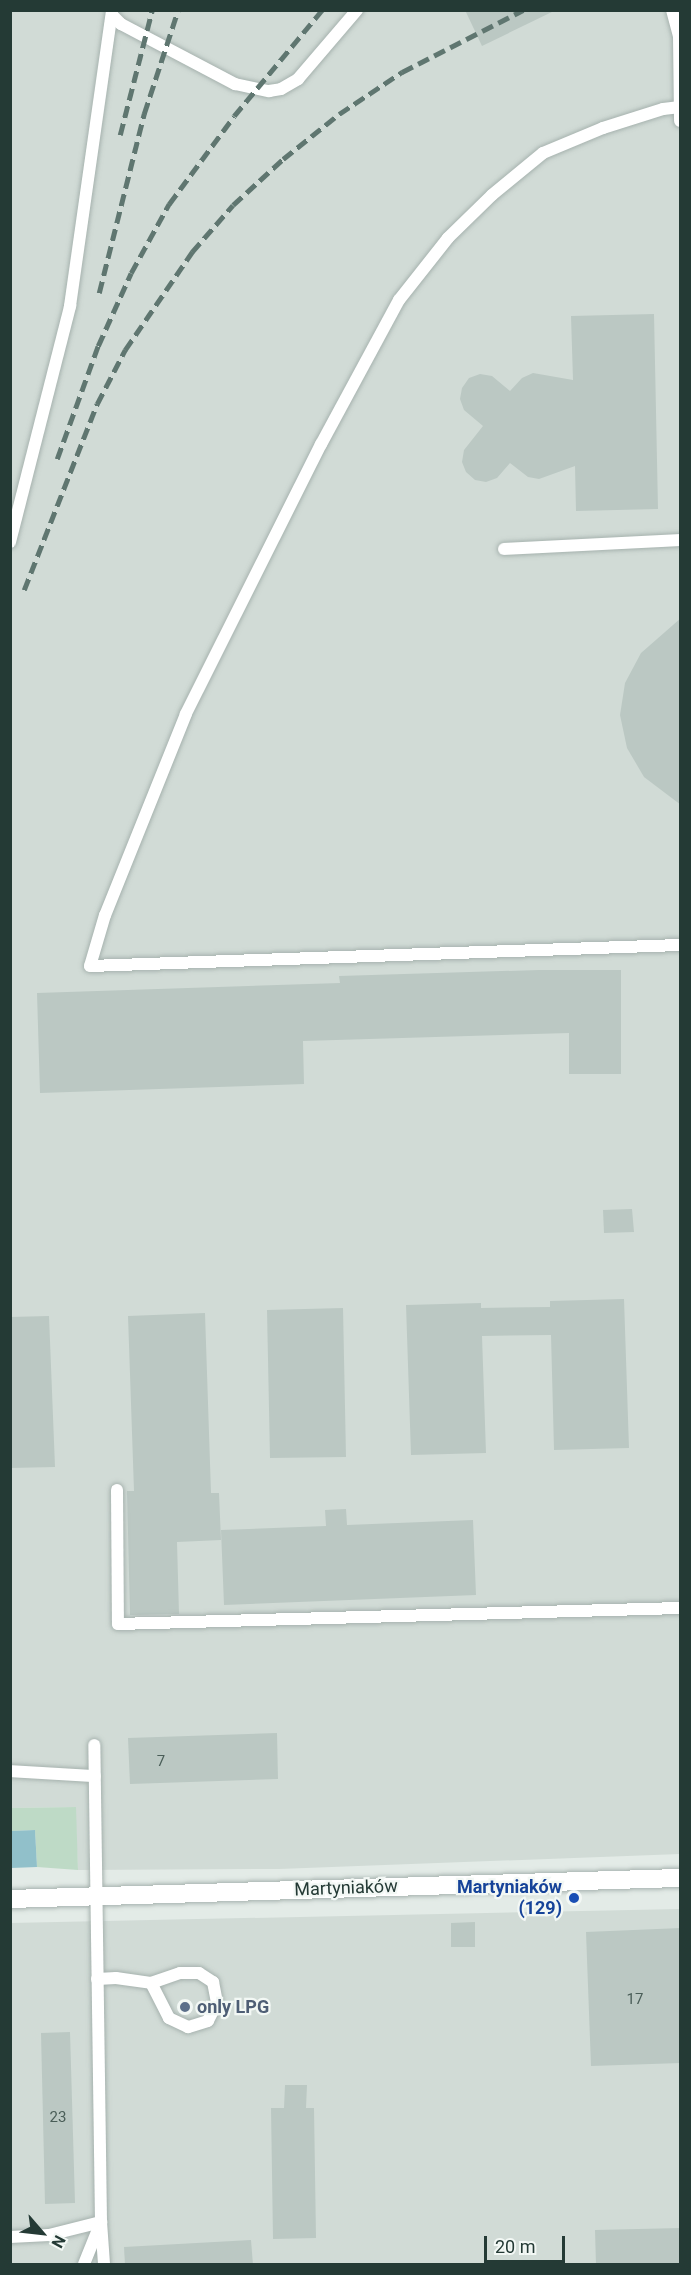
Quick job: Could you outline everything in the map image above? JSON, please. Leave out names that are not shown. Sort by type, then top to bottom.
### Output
[{"type":"main road","name":"Martyniaków","points":[[10,1899],[681,1878]]},
{"type":"lane","points":[[112,13],[121,24],[235,84],[269,91],[281,88],[298,79],[357,10]]},
{"type":"lane","points":[[672,10],[679,36],[681,121]]},
{"type":"lane","points":[[10,542],[72,296],[112,13]]},
{"type":"lane","points":[[680,107],[663,109],[603,128],[543,153],[492,195],[448,238],[399,300],[321,444],[186,714],[105,915],[90,966],[681,945]]},
{"type":"lane","points":[[504,549],[681,540]]},
{"type":"lane","points":[[117,1490],[118,1624],[681,1608]]},
{"type":"lane","points":[[94,1745],[100,2222],[104,2265]]},
{"type":"lane","points":[[10,1771],[94,1776]]},
{"type":"lane","points":[[97,1979],[116,1978],[152,1983],[180,1973],[199,1973],[213,1982],[217,2003],[208,2021],[188,2027],[169,2018],[152,1983]]},
{"type":"lane","points":[[10,2237],[49,2235],[100,2222]]},
{"type":"lane","points":[[84,2265],[100,2222]]},
{"type":"shaded area","points":[[10,11],[680,11],[680,1854],[279,1869],[78,1870],[75,1807],[11,1808]]},
{"type":"shaded area","points":[[680,1909],[680,2264],[11,2264],[10,1923]]},
{"type":"green space","points":[[76,1807],[78,1870],[37,1867],[35,1830],[11,1831],[11,1808]]},
{"type":"water","points":[[35,1830],[37,1867],[11,1868],[11,1831]]},
{"type":"building","points":[[465,10],[556,10],[482,46]]},
{"type":"building","points":[[654,314],[658,509],[576,511],[575,466],[539,479],[528,477],[510,463],[497,478],[486,482],[475,480],[466,472],[462,462],[464,450],[483,426],[464,410],[460,399],[462,388],[469,378],[480,374],[492,376],[510,391],[522,378],[533,373],[573,380],[571,316]]},
{"type":"building","points":[[681,618],[681,805],[644,777],[627,748],[620,715],[625,683],[641,653]]},
{"type":"building","points":[[621,970],[621,1074],[569,1074],[569,1033],[303,1041],[304,1084],[40,1093],[37,993],[340,983],[339,976]]},
{"type":"building","points":[[632,1209],[634,1232],[604,1233],[603,1210]]},
{"type":"building","points":[[624,1299],[629,1448],[554,1450],[551,1335],[482,1336],[486,1453],[411,1455],[406,1305],[481,1303],[481,1308],[550,1307],[550,1301]]},
{"type":"building","points":[[343,1308],[346,1457],[270,1458],[267,1310]]},
{"type":"building","points":[[205,1313],[211,1493],[219,1493],[221,1540],[177,1542],[179,1614],[130,1615],[127,1491],[134,1491],[128,1316]]},
{"type":"building","points":[[49,1316],[55,1467],[10,1468],[10,1317]]},
{"type":"building","points":[[346,1509],[347,1525],[473,1520],[476,1595],[224,1605],[221,1530],[326,1526],[325,1510]]},
{"type":"building","points":[[277,1733],[278,1779],[130,1784],[128,1738]]},
{"type":"building","points":[[475,1922],[475,1947],[451,1947],[451,1923]]},
{"type":"building","points":[[681,1928],[681,2063],[591,2066],[586,1932]]},
{"type":"building","points":[[70,2032],[75,2203],[45,2204],[41,2033]]},
{"type":"building","points":[[285,2085],[307,2085],[306,2108],[314,2108],[316,2238],[273,2239],[271,2108],[284,2108]]},
{"type":"building","points":[[681,2228],[681,2265],[596,2265],[595,2230]]},
{"type":"building","points":[[251,2240],[253,2265],[125,2265],[124,2247]]},
{"type":"railway","points":[[120,135],[152,10]]},
{"type":"railway","points":[[99,293],[144,114],[178,10]]},
{"type":"railway","points":[[57,459],[98,346],[131,273],[169,204],[234,116],[322,10]]},
{"type":"railway","points":[[24,590],[97,404],[125,350],[192,252],[233,205],[283,159],[339,114],[402,72],[523,10]]},
{"type":"place","name":"Martyniaków (129)","points":[[574,1898]]},
{"type":"place","name":"only LPG","points":[[185,2007]]}]
